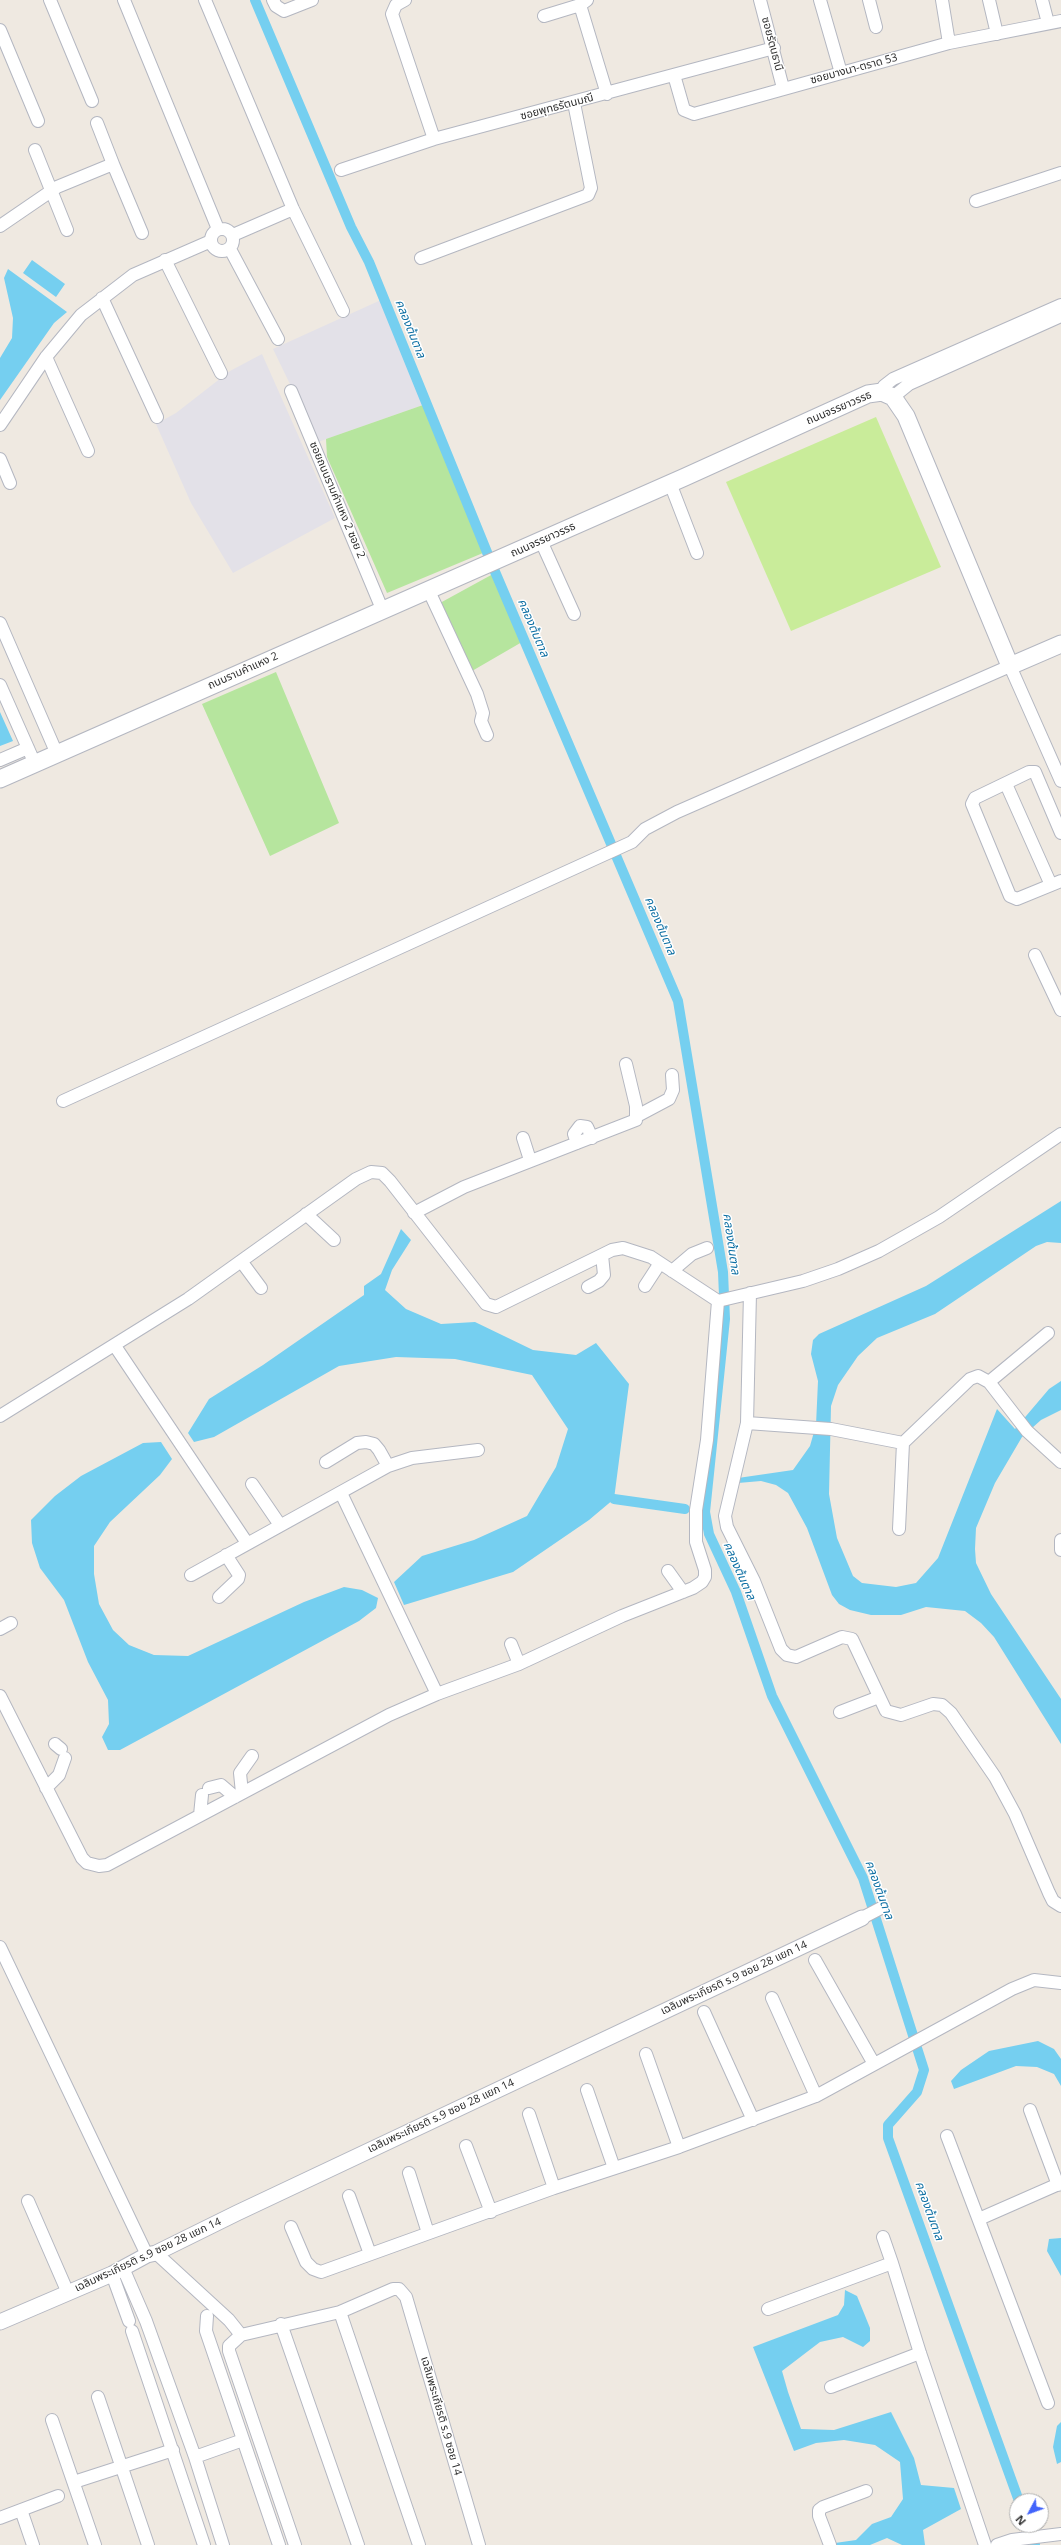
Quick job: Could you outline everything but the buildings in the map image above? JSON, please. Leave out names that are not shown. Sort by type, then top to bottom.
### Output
[{"type":"main road","name":"ถนนจรรยาวรรธ","points":[[492,562],[542,541],[868,394],[887,394]]},
{"type":"main road","points":[[887,394],[906,416],[1010,666],[1061,644]]},
{"type":"main road","name":"ถนนรามคำแหง 2","points":[[1,776],[35,764],[382,609],[492,562]]},
{"type":"street","points":[[50,0],[92,101]]},
{"type":"street","points":[[205,0],[293,209],[343,311]]},
{"type":"street","points":[[273,0],[276,6],[284,11],[306,1]]},
{"type":"street","points":[[405,0],[396,5],[392,14],[434,139]]},
{"type":"street","points":[[820,0],[841,72]]},
{"type":"street","points":[[869,0],[876,27]]},
{"type":"street","points":[[942,0],[949,43]]},
{"type":"street","points":[[988,0],[997,34]]},
{"type":"street","points":[[1042,0],[1048,23]]},
{"type":"street","points":[[127,1],[218,229]]},
{"type":"street","name":"ซอยรัตนธานี","points":[[764,1],[783,88]]},
{"type":"street","points":[[544,16],[583,3],[607,94]]},
{"type":"street","name":"ซอยบางนา-ตราด 53","points":[[674,75],[684,110],[694,114],[949,43],[1061,21]]},
{"type":"street","points":[[0,30],[38,121]]},
{"type":"street","name":"ซอยพุทธรัตนมณี","points":[[341,170],[434,139],[574,103],[774,48]]},
{"type":"street","points":[[421,258],[588,196],[591,188],[574,103]]},
{"type":"street","points":[[97,123],[142,233]]},
{"type":"street","points":[[35,150],[67,230]]},
{"type":"street","points":[[0,226],[51,190],[113,164]]},
{"type":"street","points":[[976,201],[1061,173]]},
{"type":"street","points":[[232,236],[293,209]]},
{"type":"street","points":[[218,229],[228,230],[232,236],[233,243],[230,249],[223,252],[216,250],[211,241],[212,234],[218,229]]},
{"type":"street","points":[[0,425],[46,357],[70,325],[133,274],[211,241]]},
{"type":"street","points":[[230,249],[278,339]]},
{"type":"street","points":[[165,260],[221,373]]},
{"type":"street","points":[[102,298],[157,417]]},
{"type":"street","points":[[1061,305],[893,379],[884,386],[887,394],[1061,316]]},
{"type":"street","points":[[46,357],[88,451]]},
{"type":"street","name":"ซอยถนนรามคำแหง 2 ซอย 2","points":[[291,391],[382,609]]},
{"type":"street","points":[[0,460],[10,483]]},
{"type":"street","points":[[670,483],[697,553]]},
{"type":"street","points":[[542,541],[574,614]]},
{"type":"street","points":[[428,589],[477,694],[483,713],[481,721],[487,735]]},
{"type":"street","points":[[0,623],[57,754]]},
{"type":"street","points":[[63,1101],[632,842],[645,829],[678,812],[1010,666],[1061,781]]},
{"type":"street","points":[[0,685],[35,764]]},
{"type":"street","points":[[0,760],[28,748]]},
{"type":"street","points":[[1006,784],[1056,883],[1017,899],[1010,896],[972,804],[975,798],[1029,772],[1035,772],[1061,833]]},
{"type":"street","points":[[1036,954],[1061,1010]]},
{"type":"street","points":[[626,1064],[637,1116]]},
{"type":"street","points":[[414,1213],[464,1187],[633,1121],[637,1116],[668,1099],[673,1090],[672,1075]]},
{"type":"street","points":[[0,1416],[116,1346],[356,1179],[370,1172],[382,1173],[486,1304],[496,1307],[602,1255],[623,1248],[637,1251],[660,1263],[721,1300],[803,1281],[838,1269],[912,1234],[1061,1134]]},
{"type":"street","points":[[523,1138],[530,1160]]},
{"type":"street","points":[[306,1214],[334,1240]]},
{"type":"street","points":[[672,1271],[692,1254],[707,1248]]},
{"type":"street","points":[[588,1287],[599,1281],[604,1275],[602,1255]]},
{"type":"street","points":[[240,1261],[261,1288]]},
{"type":"street","points":[[645,1286],[660,1263]]},
{"type":"street","points":[[746,1294],[747,1423],[725,1516],[727,1527],[754,1581],[781,1649],[787,1655],[796,1657],[842,1637],[852,1639],[886,1711],[901,1715],[933,1704],[942,1705],[951,1713],[995,1777],[1015,1814],[1053,1901],[1061,1906]]},
{"type":"street","points":[[0,1696],[82,1858],[87,1863],[98,1866],[107,1865],[389,1715],[437,1694],[519,1664],[622,1616],[683,1592],[702,1582],[705,1576],[705,1570],[696,1542],[696,1510],[707,1440],[721,1300]]},
{"type":"street","points":[[989,1382],[1048,1333]]},
{"type":"street","points":[[116,1346],[247,1543]]},
{"type":"street","points":[[899,1529],[903,1443],[970,1379],[978,1376],[989,1382],[1027,1431],[1061,1462]]},
{"type":"street","points":[[747,1423],[831,1429],[903,1443]]},
{"type":"street","points":[[326,1462],[357,1443],[366,1442],[374,1444],[388,1466]]},
{"type":"street","points":[[190,1575],[388,1466],[412,1458],[478,1450]]},
{"type":"street","points":[[252,1484],[280,1525]]},
{"type":"street","points":[[341,1493],[399,1610],[437,1694]]},
{"type":"street","points":[[1061,1540],[1061,1550]]},
{"type":"street","points":[[219,1597],[238,1579],[239,1574],[226,1555]]},
{"type":"street","points":[[668,1571],[683,1592]]},
{"type":"street","points":[[0,1629],[11,1623]]},
{"type":"street","points":[[511,1644],[519,1664]]},
{"type":"street","points":[[840,1712],[879,1697]]},
{"type":"street","points":[[46,1788],[59,1775],[61,1750]]},
{"type":"street","points":[[239,1795],[240,1772],[252,1756]]},
{"type":"street","points":[[200,1815],[206,1792],[221,1784],[239,1795]]},
{"type":"street","name":"เฉลิมพระเกียรติ ร.9 ซอย 28 แยก 14","points":[[0,2322],[118,2271],[237,2213],[881,1908]]},
{"type":"street","points":[[0,1947],[152,2254],[229,2320],[241,2335]]},
{"type":"street","points":[[815,1960],[874,2064]]},
{"type":"street","points":[[292,2227],[306,2262],[313,2269],[321,2272],[491,2212],[554,2188],[679,2147],[816,2096],[1012,1989],[1034,1980],[1061,1983]]},
{"type":"street","points":[[772,1998],[816,2096]]},
{"type":"street","points":[[704,2012],[753,2120]]},
{"type":"street","points":[[646,2054],[679,2147]]},
{"type":"street","points":[[587,2090],[614,2168]]},
{"type":"street","points":[[979,2219],[1060,2184],[1030,2110]]},
{"type":"street","points":[[529,2114],[554,2188]]},
{"type":"street","points":[[947,2136],[1048,2403]]},
{"type":"street","points":[[466,2146],[491,2212]]},
{"type":"street","points":[[409,2173],[428,2233]]},
{"type":"street","points":[[349,2196],[370,2254]]},
{"type":"street","points":[[28,2201],[68,2293]]},
{"type":"street","points":[[883,2237],[920,2353],[985,2545]]},
{"type":"street","points":[[768,2309],[892,2263]]},
{"type":"street","points":[[118,2271],[131,2326],[204,2545]]},
{"type":"street","points":[[118,2271],[146,2321],[195,2457],[223,2545]]},
{"type":"street","name":"เฉลิมพระเกียรติ ร.9 ซอย 14","points":[[340,2312],[393,2289],[399,2289],[406,2297],[479,2545]]},
{"type":"street","points":[[295,2545],[229,2351],[229,2346],[241,2335],[281,2324],[340,2312],[419,2545]]},
{"type":"street","points":[[207,2316],[206,2331],[279,2545]]},
{"type":"street","points":[[281,2324],[358,2545]]},
{"type":"street","points":[[831,2387],[920,2353]]},
{"type":"street","points":[[98,2397],[123,2466],[148,2545]]},
{"type":"street","points":[[52,2420],[95,2545]]},
{"type":"street","points":[[166,2429],[182,2424]]},
{"type":"street","points":[[195,2457],[243,2440]]},
{"type":"street","points":[[74,2482],[173,2450]]},
{"type":"street","points":[[188,2494],[205,2488]]},
{"type":"street","points":[[830,2545],[819,2516],[819,2510],[823,2507],[866,2491]]},
{"type":"street","points":[[0,2518],[58,2496]]},
{"type":"street","points":[[21,2510],[33,2545]]},
{"type":"street","points":[[997,2545],[1012,2540],[1061,2534]]},
{"type":"shaded area","points":[[381,300],[423,405],[318,442],[273,349]]},
{"type":"shaded area","points":[[262,354],[335,518],[233,573],[191,503],[156,424],[176,413],[230,371]]},
{"type":"green space","points":[[423,405],[483,553],[387,593],[327,457],[326,439]]},
{"type":"green space","points":[[876,417],[941,567],[791,631],[726,482]]},
{"type":"green space","points":[[493,574],[522,642],[472,671],[440,603]]},
{"type":"green space","points":[[276,672],[339,823],[270,856],[202,704]]},
{"type":"water","points":[[32,260],[65,284],[56,297],[23,273]]},
{"type":"water","points":[[8,269],[67,312],[54,323],[0,400],[0,358],[12,338],[13,318],[4,278]]},
{"type":"water","points":[[0,712],[13,741],[0,746]]},
{"type":"water","points":[[1061,1201],[1061,1243],[1047,1242],[1036,1246],[935,1314],[877,1338],[858,1356],[838,1385],[831,1406],[829,1494],[837,1538],[853,1576],[862,1583],[896,1587],[916,1583],[938,1558],[997,1409],[1015,1429],[1049,1389],[1061,1381],[1061,1410],[1041,1420],[1022,1437],[995,1483],[976,1528],[975,1549],[976,1563],[991,1594],[1061,1699],[1061,1744],[994,1637],[981,1623],[965,1611],[926,1607],[901,1615],[871,1615],[850,1610],[839,1604],[832,1595],[807,1528],[788,1493],[776,1485],[761,1481],[738,1483],[738,1478],[793,1470],[810,1446],[816,1425],[818,1381],[811,1354],[813,1340],[819,1334],[926,1286]]},
{"type":"water","points":[[401,1229],[411,1240],[392,1270],[385,1290],[406,1309],[441,1324],[475,1322],[533,1350],[576,1355],[596,1343],[629,1384],[614,1499],[589,1520],[513,1572],[404,1605],[394,1582],[422,1556],[474,1540],[527,1516],[556,1467],[568,1429],[532,1375],[455,1359],[396,1357],[339,1366],[214,1437],[194,1442],[188,1433],[209,1399],[263,1365],[364,1295],[364,1286],[381,1274]]},
{"type":"water","points":[[161,1442],[172,1459],[160,1475],[110,1522],[94,1546],[94,1574],[99,1604],[113,1630],[129,1645],[154,1655],[188,1656],[304,1602],[344,1587],[362,1590],[378,1598],[376,1608],[359,1621],[120,1750],[108,1750],[102,1737],[109,1724],[108,1700],[88,1662],[64,1600],[40,1568],[32,1543],[31,1520],[55,1496],[81,1476],[143,1443]]},
{"type":"water","points":[[1038,2041],[1054,2049],[1061,2059],[1061,2086],[1054,2074],[1037,2067],[1016,2066],[954,2089],[951,2081],[961,2070],[989,2051]]},
{"type":"water","points":[[1061,2238],[1061,2276],[1047,2251],[1049,2239]]},
{"type":"water","points":[[845,2290],[857,2296],[870,2328],[870,2341],[863,2347],[843,2337],[820,2342],[782,2371],[788,2392],[801,2429],[834,2430],[891,2412],[914,2458],[921,2485],[954,2488],[961,2509],[923,2530],[925,2545],[902,2545],[887,2538],[870,2545],[835,2545],[835,2543],[856,2540],[872,2524],[891,2517],[903,2499],[900,2462],[875,2445],[844,2440],[816,2443],[794,2451],[753,2347],[838,2315],[844,2305]]},
{"type":"water","points":[[1061,2422],[1061,2462],[1057,2464],[1053,2447],[1057,2426]]},
{"type":"waterway","name":"คลองต้นตาล","points":[[255,0],[351,227],[369,262],[493,567],[678,1001],[723,1272],[725,1319],[705,1512],[709,1534],[736,1592],[772,1696],[863,1878],[924,2070],[917,2092],[888,2125],[888,2138],[1016,2493]]},
{"type":"waterway","points":[[614,1499],[685,1509]]},
{"type":"waterway","name":"คลองต้นตาล","points":[[1031,2533],[1035,2545]]}]
